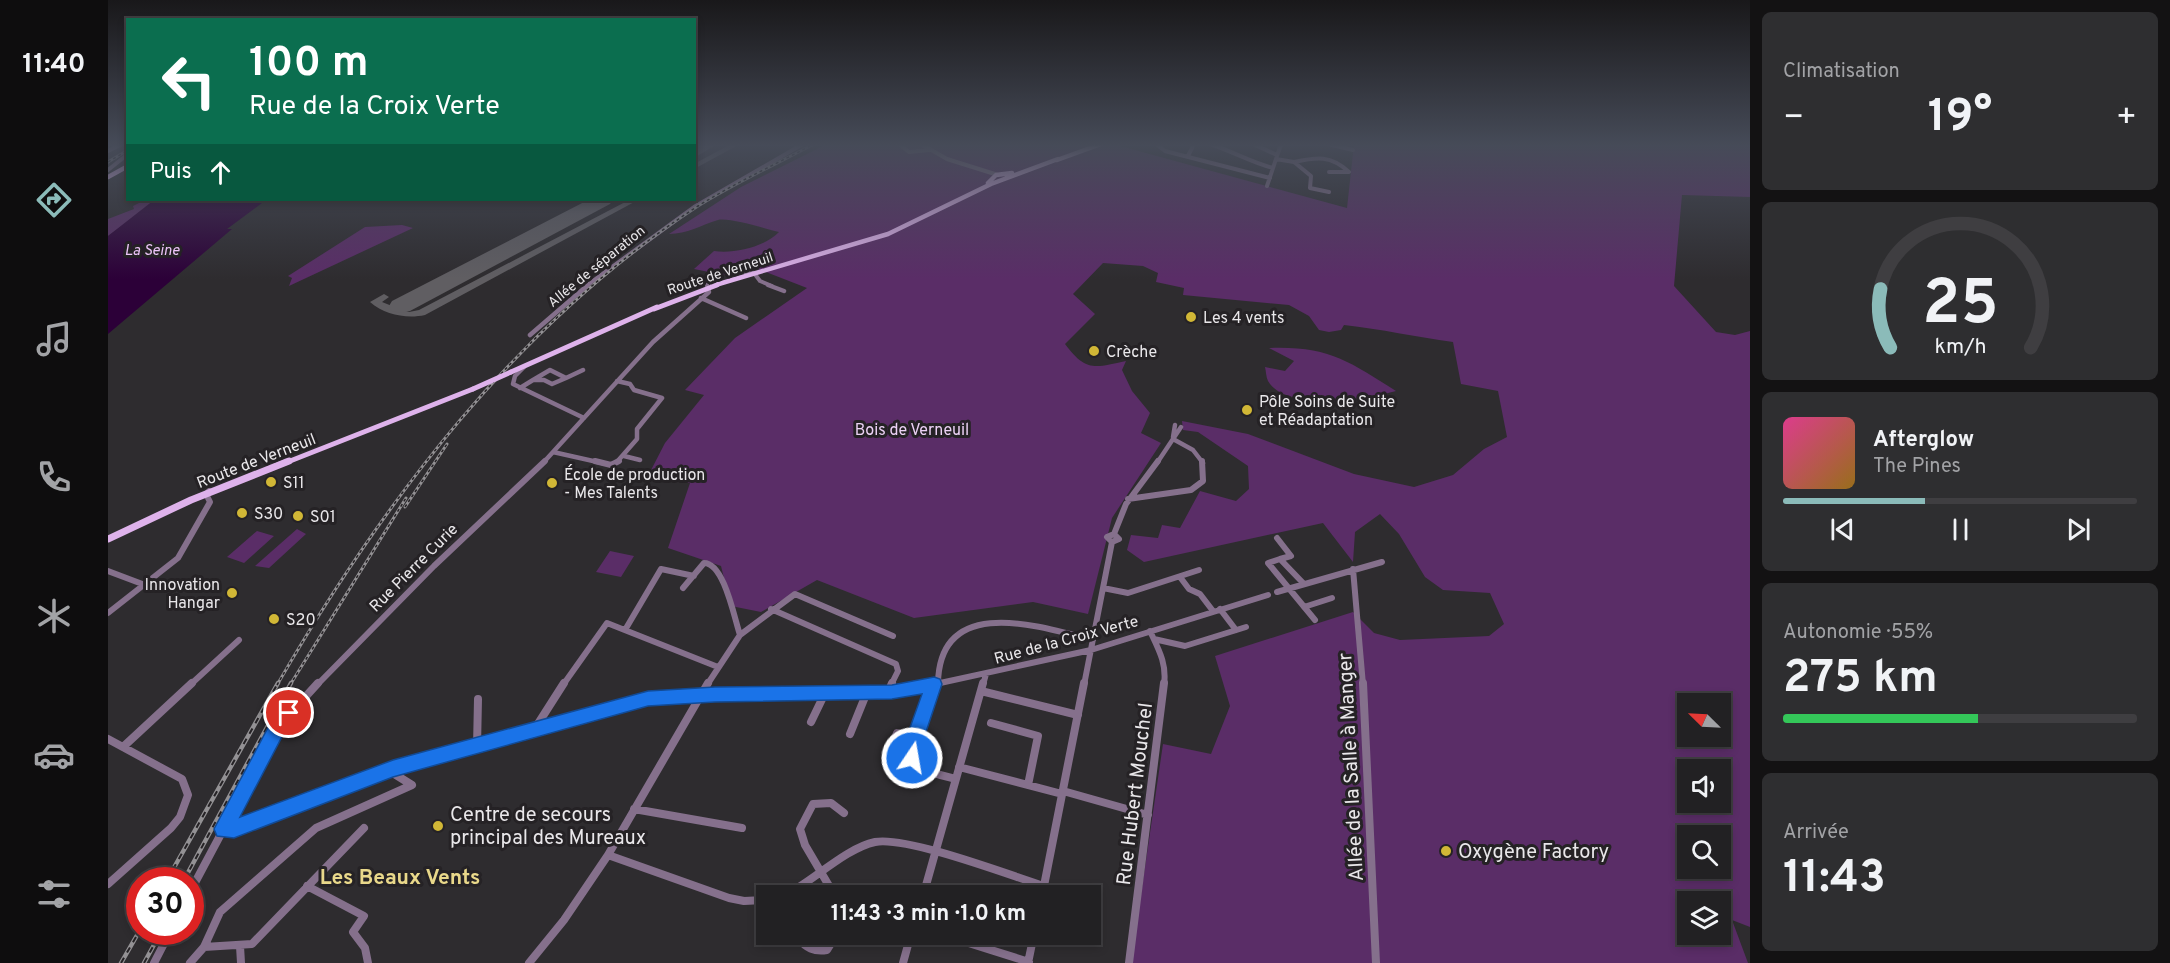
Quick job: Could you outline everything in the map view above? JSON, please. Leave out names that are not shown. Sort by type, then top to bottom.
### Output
[{"type":"main road","name":"Route de Verneuil","points":[[948,205],[976,189]]},
{"type":"main road","name":"Route de Verneuil","points":[[654,309],[706,287],[888,234],[985,189]]},
{"type":"main road","name":"Route de Verneuil","points":[[108,537],[206,494],[473,389],[706,287],[745,273],[794,262]]},
{"type":"main road","name":"Route de Verneuil","points":[[108,537],[215,487],[416,412]]},
{"type":"street","name":"Allée de séparation","points":[[530,335],[572,295],[643,240],[721,189]]},
{"type":"street","points":[[1314,189],[1329,192]]},
{"type":"street","points":[[745,273],[754,273],[760,281],[784,291]]},
{"type":"street","name":"Rue Pierre Curie","points":[[203,867],[278,727],[289,713],[434,566],[553,452],[656,338],[709,292],[706,287]]},
{"type":"street","points":[[692,293],[746,318]]},
{"type":"street","points":[[524,367],[513,381],[520,388],[584,418]]},
{"type":"street","points":[[520,388],[524,383],[550,370],[566,378]]},
{"type":"street","points":[[533,380],[552,384],[583,370]]},
{"type":"street","points":[[553,452],[609,465],[616,463],[624,456],[637,440],[637,429],[662,398],[634,390],[629,383],[617,381]]},
{"type":"street","points":[[1044,885],[1112,543],[1119,539],[1114,534],[1128,499],[1156,467],[1178,426]]},
{"type":"street","points":[[1128,499],[1191,490],[1203,481],[1205,466],[1200,457],[1187,445],[1173,439]]},
{"type":"street","points":[[624,456],[640,460]]},
{"type":"street","points":[[108,613],[172,563],[187,546],[210,502],[206,494],[215,487]]},
{"type":"street","points":[[1276,538],[1291,556],[1268,563],[1315,620]]},
{"type":"street","points":[[1280,559],[1304,584]]},
{"type":"street","points":[[1277,592],[1382,562]]},
{"type":"street","points":[[683,588],[704,563],[711,563],[719,570],[740,635]]},
{"type":"street","points":[[625,630],[661,569],[694,576]]},
{"type":"street","name":"Allée de la Salle à Manger","points":[[1353,569],[1362,652],[1376,963]]},
{"type":"street","points":[[1103,588],[1128,593],[1199,570]]},
{"type":"street","points":[[108,571],[145,585]]},
{"type":"street","points":[[1180,577],[1189,589],[1200,594],[1236,630]]},
{"type":"street","points":[[533,962],[608,855],[700,695],[740,635],[771,609],[795,594],[893,636]]},
{"type":"street","name":"Rue de la Croix Verte","points":[[224,829],[234,828],[387,770],[648,699],[700,695],[888,692],[936,684],[1091,650],[1268,595]]},
{"type":"street","points":[[1304,607],[1332,598]]},
{"type":"street","points":[[771,609],[896,664],[898,671],[888,692]]},
{"type":"street","points":[[921,769],[912,758],[911,750],[936,684],[938,670],[947,645],[953,637],[968,629],[1016,622],[1093,640]]},
{"type":"street","points":[[534,730],[568,676],[607,623],[718,667]]},
{"type":"street","points":[[1154,639],[1185,646],[1246,627]]},
{"type":"street","name":"Rue Hubert Mouchel","points":[[1130,963],[1166,670],[1164,658],[1150,632]]},
{"type":"street","points":[[123,747],[239,640]]},
{"type":"street","points":[[926,885],[986,674]]},
{"type":"street","points":[[981,691],[1078,716]]},
{"type":"street","points":[[850,734],[867,692]]},
{"type":"street","points":[[811,722],[825,693]]},
{"type":"street","points":[[477,747],[478,699]]},
{"type":"street","points":[[991,723],[1038,736],[1028,785]]},
{"type":"street","points":[[915,738],[897,733],[888,761],[956,779]]},
{"type":"street","points":[[108,739],[182,779],[188,795],[180,817],[171,828],[108,884]]},
{"type":"street","points":[[959,767],[1148,815]]},
{"type":"street","points":[[190,963],[204,947],[220,912],[316,828],[408,789],[412,785],[387,770]]},
{"type":"street","points":[[829,885],[804,845],[800,829],[813,804],[823,801],[838,805],[844,813]]},
{"type":"street","points":[[634,809],[742,828]]},
{"type":"street","points":[[204,947],[252,944],[364,828]]},
{"type":"street","points":[[804,885],[876,842],[894,842],[1041,885]]},
{"type":"street","points":[[608,855],[729,898],[756,900]]},
{"type":"street","points":[[307,886],[364,916],[353,932],[365,948],[368,963]]},
{"type":"street","points":[[154,963],[163,945]]},
{"type":"street","points":[[804,945],[817,952],[827,950],[830,945]]},
{"type":"street","points":[[903,963],[908,945]]},
{"type":"street","points":[[974,945],[1029,963],[1032,945]]},
{"type":"street","points":[[240,946],[241,963]]},
{"type":"green space","name":"Bois de Verneuil","points":[[738,189],[1277,189],[1347,208],[1349,189],[1750,189],[1750,197],[1682,195],[1674,286],[1716,332],[1735,335],[1750,331],[1750,927],[1732,920],[1748,963],[1131,963],[1163,744],[1211,754],[1230,706],[1215,656],[1353,612],[1374,633],[1400,640],[1489,636],[1504,624],[1490,593],[1443,590],[1425,577],[1399,534],[1380,514],[1355,532],[1353,562],[1323,523],[1144,562],[1127,550],[1131,535],[1158,538],[1162,525],[1180,528],[1200,491],[1236,501],[1249,489],[1248,466],[1198,432],[1183,430],[1182,421],[1248,434],[1354,474],[1414,487],[1453,475],[1484,449],[1507,437],[1498,391],[1461,384],[1453,342],[1344,325],[1341,330],[1329,332],[1319,330],[1309,316],[1289,305],[1183,295],[1184,288],[1156,282],[1158,273],[1143,266],[1103,263],[1073,294],[1095,314],[1065,344],[1079,359],[1091,366],[1126,361],[1122,370],[1132,391],[1150,413],[1141,433],[1161,443],[1112,518],[1088,614],[1033,602],[914,618],[817,580],[761,612],[731,606],[721,566],[668,548],[690,483],[649,474],[665,443],[704,395],[685,390],[735,338],[807,288],[753,267],[724,275],[694,269],[714,251],[749,248],[766,242],[779,232],[739,222],[718,220],[676,234],[669,234]]},
{"type":"green space","points":[[143,201],[157,201],[108,236],[108,219],[134,209],[133,206]]},
{"type":"green space","points":[[402,225],[413,228],[289,286],[292,278],[288,276],[365,227]]},
{"type":"green space","points":[[1269,348],[1290,348],[1323,353],[1351,364],[1396,391],[1348,400],[1309,400],[1292,397],[1278,391],[1268,381],[1265,367],[1285,371],[1294,361]]},
{"type":"green space","points":[[297,529],[306,534],[269,568],[255,566]]},
{"type":"green space","points":[[257,531],[274,536],[244,563],[227,557]]},
{"type":"green space","points":[[610,551],[634,556],[621,577],[596,572]]},
{"type":"water","name":"La Seine","points":[[153,201],[265,201],[227,229],[232,229],[108,334],[108,236]]},
{"type":"taxiway","points":[[392,310],[409,315],[422,313],[632,201]]},
{"type":"taxiway","points":[[384,297],[375,302],[392,310]]},
{"type":"taxiway","points":[[392,310],[401,306]]},
{"type":"runway","points":[[401,306],[601,201]]},
{"type":"railway","points":[[277,685],[318,616],[362,549],[410,483],[460,420],[513,361],[571,305],[632,253],[698,206],[728,189]]},
{"type":"railway","points":[[405,507],[447,444]]},
{"type":"railway","points":[[290,685],[406,498]]},
{"type":"railway","points":[[174,867],[278,683]]},
{"type":"railway","points":[[191,867],[291,683]]},
{"type":"railway","points":[[121,963],[131,945]]},
{"type":"railway","points":[[144,963],[154,945]]},
{"type":"place","name":"Les 4 vents","points":[[1191,317]]},
{"type":"place","name":"Crèche","points":[[1094,351]]},
{"type":"place","name":"Pôle Soins de Suite et Réadaptation","points":[[1247,410]]},
{"type":"place","name":"S11","points":[[271,482]]},
{"type":"place","name":"École de production - Mes Talents","points":[[552,483]]},
{"type":"place","name":"S30","points":[[242,513]]},
{"type":"place","name":"S01","points":[[298,516]]},
{"type":"place","name":"Innovation Hangar","points":[[232,593]]},
{"type":"place","name":"S20","points":[[274,619]]},
{"type":"place","name":"Centre de secours principal des Mureaux","points":[[438,826]]},
{"type":"place","name":"Oxygène Factory","points":[[1446,851]]},
{"type":"district","name":"Les Beaux Vents","points":[[400,877]]},
{"type":"route","points":[[289,713],[278,727],[224,829],[234,828],[393,768],[648,699],[715,694],[892,692],[934,684],[911,750],[912,758]]}]
